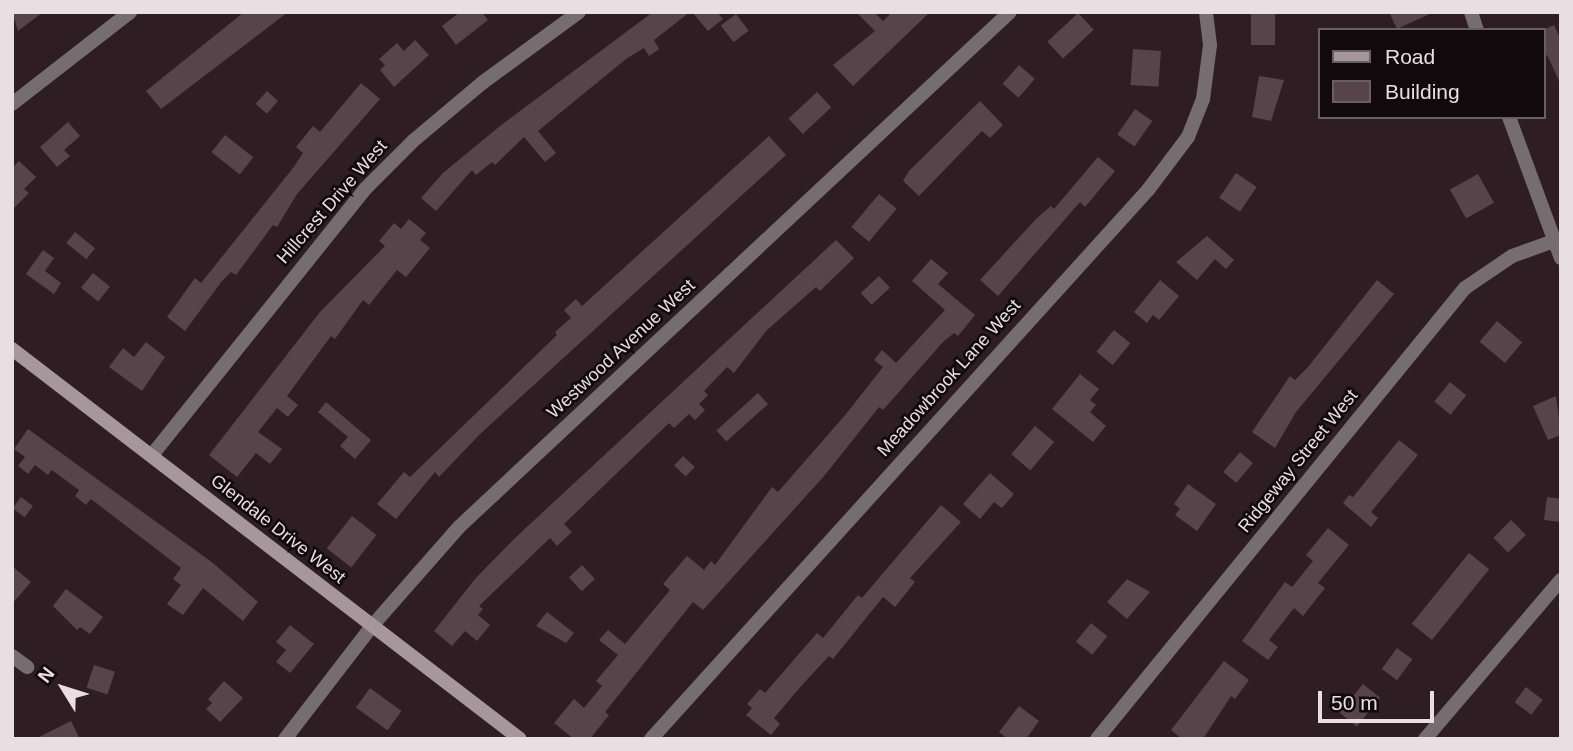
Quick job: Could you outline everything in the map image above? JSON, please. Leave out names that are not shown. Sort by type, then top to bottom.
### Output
[{"type":"street","points":[[12,104],[130,12]]},
{"type":"street","name":"Hillcrest Drive West","points":[[152,455],[366,188],[413,141],[482,83],[579,12]]},
{"type":"street","name":"Westwood Avenue West","points":[[285,739],[372,626],[458,527],[1010,12]]},
{"type":"street","name":"Meadowbrook Lane West","points":[[651,739],[1148,190],[1188,137],[1203,99],[1210,45],[1206,12]]},
{"type":"street","points":[[1510,119],[1561,258]]},
{"type":"street","name":"Ridgeway Street West","points":[[1097,739],[1465,288],[1512,256],[1554,241]]},
{"type":"street","name":"Glendale Drive West","points":[[12,349],[520,739]]},
{"type":"street","points":[[1426,739],[1561,580]]},
{"type":"street","points":[[12,656],[27,667]]},
{"type":"building","points":[[12,12],[43,12],[18,31]]},
{"type":"building","points":[[244,12],[288,12],[161,109],[146,91]]},
{"type":"building","points":[[460,12],[482,12],[488,20],[456,45],[442,26]]},
{"type":"building","points":[[653,12],[690,12],[654,40],[659,49],[649,56],[644,48],[626,59],[538,131],[556,153],[545,162],[524,137],[495,165],[492,162],[476,175],[472,170],[436,211],[421,198],[443,173],[500,126]]},
{"type":"building","points":[[692,12],[717,12],[723,19],[708,31]]},
{"type":"building","points":[[856,12],[874,12],[883,21],[892,12],[930,12],[853,86],[833,65],[875,31]]},
{"type":"building","points":[[1251,12],[1275,12],[1275,45],[1251,45]]},
{"type":"building","points":[[1389,12],[1434,12],[1399,28],[1397,28]]},
{"type":"building","points":[[1078,13],[1094,30],[1063,58],[1047,42]]},
{"type":"building","points":[[736,14],[749,31],[733,42],[721,25]]},
{"type":"building","points":[[1554,25],[1561,40],[1561,85],[1545,56],[1545,29]]},
{"type":"building","points":[[415,40],[429,55],[394,87],[380,70],[385,65],[379,59],[397,43],[404,51]]},
{"type":"building","points":[[1133,49],[1161,51],[1158,87],[1130,85]]},
{"type":"building","points":[[1019,65],[1035,79],[1018,98],[1003,84]]},
{"type":"building","points":[[1259,76],[1284,80],[1271,121],[1252,117]]},
{"type":"building","points":[[361,83],[380,99],[297,194],[277,227],[273,225],[236,275],[231,272],[222,281],[185,331],[167,317],[195,278],[201,283],[293,168],[303,153],[296,147],[313,126],[320,132]]},
{"type":"building","points":[[267,91],[278,101],[267,114],[256,104]]},
{"type":"building","points":[[817,92],[831,107],[803,134],[788,119]]},
{"type":"building","points":[[980,101],[1003,125],[990,138],[982,131],[919,196],[903,181],[909,171]]},
{"type":"building","points":[[1135,109],[1152,121],[1134,146],[1117,134]]},
{"type":"building","points":[[68,122],[80,136],[64,150],[70,156],[57,167],[40,147]]},
{"type":"building","points":[[225,135],[253,157],[240,175],[211,152]]},
{"type":"building","points":[[769,136],[786,155],[480,434],[439,477],[435,472],[396,519],[377,504],[404,472],[410,477],[557,335],[555,332],[571,318],[564,310],[576,299],[582,306]]},
{"type":"building","points":[[1098,157],[1115,171],[1085,207],[1080,202],[998,296],[980,280],[1036,219],[1051,206],[1054,209]]},
{"type":"building","points":[[19,161],[36,177],[24,189],[29,193],[12,210],[12,168]]},
{"type":"building","points":[[1236,173],[1257,187],[1240,212],[1219,198]]},
{"type":"building","points":[[1478,174],[1494,203],[1466,218],[1450,190]]},
{"type":"building","points":[[879,194],[897,209],[869,242],[851,227]]},
{"type":"building","points":[[409,219],[426,233],[420,240],[430,248],[406,277],[397,270],[369,305],[363,300],[335,339],[331,336],[287,396],[298,405],[288,417],[277,408],[258,432],[282,449],[270,464],[256,453],[237,477],[209,455],[320,312],[385,246],[379,241],[394,223],[401,229]]},
{"type":"building","points":[[75,232],[95,248],[86,259],[66,243]]},
{"type":"building","points":[[1207,236],[1234,260],[1226,269],[1215,259],[1197,280],[1176,262]]},
{"type":"building","points":[[836,240],[854,258],[820,291],[816,287],[766,331],[734,373],[727,367],[704,391],[708,395],[699,404],[705,410],[695,420],[689,414],[674,428],[669,423],[564,524],[572,532],[557,546],[550,538],[479,606],[483,609],[478,615],[490,625],[477,641],[465,631],[452,646],[434,631],[475,579],[514,539]]},
{"type":"building","points":[[43,250],[54,258],[45,271],[61,283],[54,294],[26,274]]},
{"type":"building","points":[[931,259],[948,273],[938,284],[975,315],[958,336],[954,333],[943,342],[883,410],[879,407],[825,475],[703,610],[693,602],[605,712],[609,715],[590,739],[574,739],[554,723],[574,699],[584,708],[602,686],[596,681],[618,655],[599,640],[608,630],[625,644],[670,590],[663,584],[687,556],[704,570],[711,561],[715,565],[772,487],[778,492],[883,367],[874,360],[882,350],[896,363],[945,310],[912,281]]},
{"type":"building","points":[[93,273],[110,287],[98,302],[81,288]]},
{"type":"building","points":[[879,276],[890,288],[872,305],[861,293]]},
{"type":"building","points":[[1160,280],[1179,296],[1159,320],[1153,315],[1147,323],[1134,312]]},
{"type":"building","points":[[1377,280],[1394,294],[1296,412],[1275,448],[1252,432],[1290,376],[1295,380],[1308,367]]},
{"type":"building","points":[[1497,321],[1522,342],[1505,363],[1480,342]]},
{"type":"building","points":[[1114,330],[1130,343],[1113,365],[1096,352]]},
{"type":"building","points":[[146,342],[165,357],[142,391],[109,367],[123,348],[134,357]]},
{"type":"building","points":[[1080,374],[1099,389],[1090,400],[1096,405],[1090,412],[1106,426],[1093,442],[1052,409]]},
{"type":"building","points":[[1450,382],[1466,395],[1451,415],[1434,401]]},
{"type":"building","points":[[758,393],[768,404],[726,442],[716,430]]},
{"type":"building","points":[[1556,396],[1561,435],[1548,440],[1533,406]]},
{"type":"building","points":[[326,402],[371,440],[355,459],[340,446],[348,437],[318,412]]},
{"type":"building","points":[[1035,426],[1054,442],[1030,470],[1011,454]]},
{"type":"building","points":[[28,429],[213,563],[258,602],[243,621],[203,588],[183,615],[167,604],[181,585],[173,579],[181,568],[91,499],[86,505],[75,496],[79,490],[52,470],[48,475],[35,465],[28,474],[18,466],[25,457],[14,449]]},
{"type":"building","points":[[1399,440],[1418,455],[1371,512],[1378,518],[1371,527],[1343,503],[1349,495],[1353,497]]},
{"type":"building","points":[[1240,452],[1253,463],[1236,483],[1223,472]]},
{"type":"building","points":[[683,456],[695,467],[686,476],[674,466]]},
{"type":"building","points":[[990,473],[1014,494],[1002,508],[994,502],[980,519],[963,504]]},
{"type":"building","points":[[1188,484],[1216,504],[1197,531],[1175,515],[1180,509],[1174,504]]},
{"type":"building","points":[[21,497],[33,506],[25,517],[13,508]]},
{"type":"building","points":[[1547,497],[1561,499],[1561,522],[1544,520]]},
{"type":"building","points":[[941,505],[961,522],[910,578],[915,582],[895,607],[883,597],[833,659],[829,656],[774,718],[780,724],[771,735],[746,715],[752,708],[747,704],[760,689],[765,693],[817,633],[823,638],[858,595],[862,598]]},
{"type":"building","points":[[352,516],[376,535],[351,567],[327,548]]},
{"type":"building","points":[[1511,520],[1526,535],[1508,553],[1493,538]]},
{"type":"building","points":[[1328,528],[1349,545],[1318,583],[1325,588],[1303,616],[1294,608],[1269,640],[1278,647],[1268,660],[1242,641],[1285,582],[1292,587],[1313,561],[1306,555]]},
{"type":"building","points":[[1469,553],[1489,569],[1432,640],[1412,624]]},
{"type":"building","points":[[582,565],[595,579],[582,591],[569,577]]},
{"type":"building","points":[[12,566],[31,582],[12,604]]},
{"type":"building","points":[[1127,579],[1150,592],[1127,619],[1107,602]]},
{"type":"building","points":[[66,589],[103,617],[90,634],[80,627],[77,630],[53,606]]},
{"type":"building","points":[[547,612],[574,633],[566,643],[536,626]]},
{"type":"building","points":[[1091,623],[1107,636],[1092,655],[1076,642]]},
{"type":"building","points":[[290,625],[314,644],[290,673],[276,662],[286,650],[276,642]]},
{"type":"building","points":[[1397,648],[1412,659],[1397,680],[1382,669]]},
{"type":"building","points":[[1224,661],[1249,680],[1235,699],[1231,696],[1203,739],[1182,739],[1171,730]]},
{"type":"building","points":[[94,665],[115,672],[108,695],[87,688]]},
{"type":"building","points":[[224,681],[243,698],[220,722],[206,709],[212,703],[208,699]]},
{"type":"building","points":[[1363,684],[1380,698],[1357,727],[1340,713]]},
{"type":"building","points":[[1526,687],[1543,700],[1531,715],[1515,702]]},
{"type":"building","points":[[370,688],[402,711],[387,730],[356,707]]},
{"type":"building","points":[[1019,706],[1039,721],[1026,739],[1008,739],[999,732]]},
{"type":"building","points":[[71,721],[80,739],[35,739]]}]
